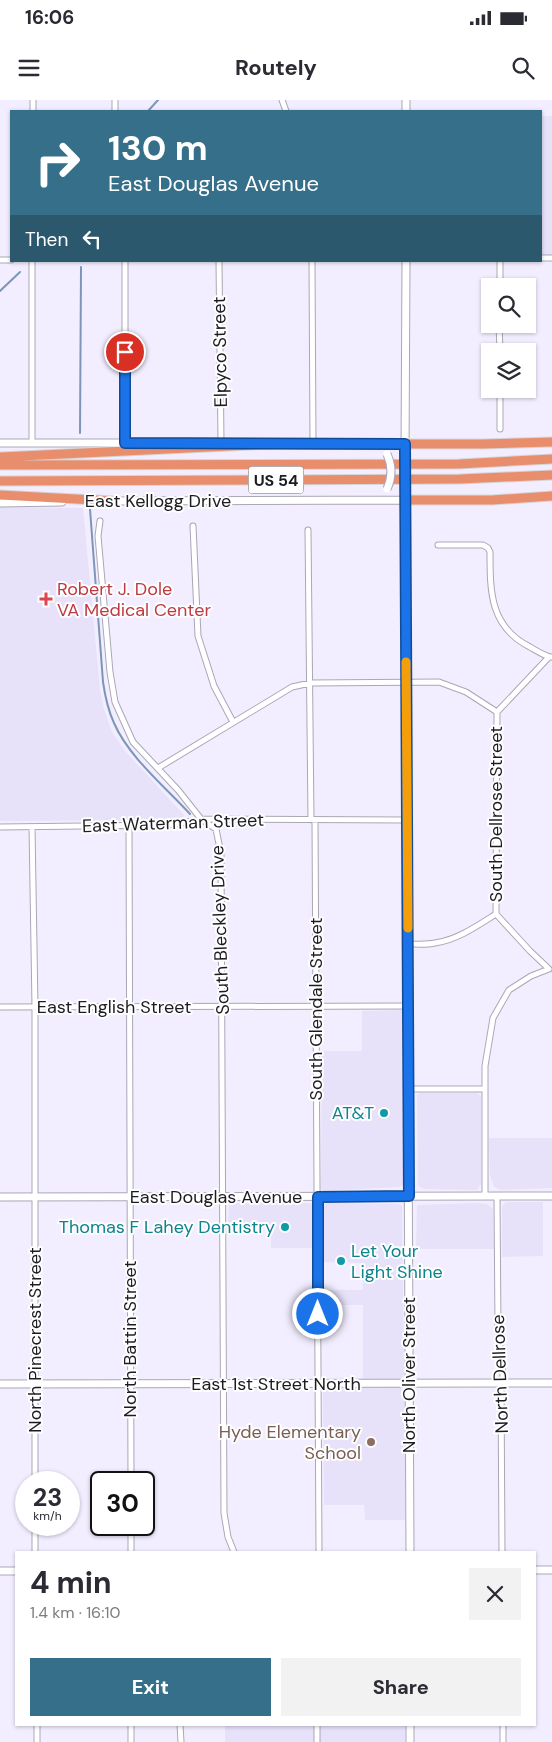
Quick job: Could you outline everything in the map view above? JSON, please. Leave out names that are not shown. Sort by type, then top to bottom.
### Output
[{"type":"highway","points":[[405,444],[552,442]]},
{"type":"highway","points":[[0,457],[272,444]]},
{"type":"highway","name":"US 54","points":[[0,465],[449,464],[552,459]]},
{"type":"highway","name":"US 54","points":[[0,481],[444,480],[552,475]]},
{"type":"highway","points":[[0,495],[114,501]]},
{"type":"highway","points":[[405,496],[492,500],[552,496]]},
{"type":"main road","name":"North Oliver Street","points":[[406,262],[405,496],[410,1551]]},
{"type":"main road","points":[[0,443],[405,444]]},
{"type":"main road","points":[[371,500],[387,489],[390,478],[387,454],[372,444]]},
{"type":"main road","name":"East Kellogg Drive","points":[[0,503],[371,500],[405,496]]},
{"type":"main road","name":"East Douglas Avenue","points":[[0,1197],[552,1196]]},
{"type":"main road","name":"East 1st Street North","points":[[0,1384],[552,1383]]},
{"type":"main road","points":[[536,1570],[552,1570]]},
{"type":"main road","points":[[0,1571],[15,1571]]},
{"type":"main road","points":[[410,1726],[410,1742]]},
{"type":"street","points":[[32,262],[32,443]]},
{"type":"street","points":[[125,262],[125,443]]},
{"type":"street","name":"Elpyco Street","points":[[219,262],[220,443]]},
{"type":"street","points":[[312,262],[312,444]]},
{"type":"street","points":[[500,262],[500,278]]},
{"type":"street","points":[[500,398],[500,429]]},
{"type":"street","name":"South Bleckley Drive","points":[[100,521],[98,536],[110,672],[115,702],[133,742],[201,818],[216,829],[221,854],[224,1514],[228,1537],[234,1551]]},
{"type":"street","points":[[193,526],[198,636],[214,686],[233,722]]},
{"type":"street","name":"South Glendale Street","points":[[308,530],[318,1197],[319,1551]]},
{"type":"street","name":"South Dellrose Street","points":[[438,545],[483,545],[488,548],[490,552],[492,598],[500,620],[524,644],[550,657],[497,712],[496,914],[530,951],[551,969]]},
{"type":"street","points":[[158,768],[292,687],[310,683],[439,682],[466,692],[497,712]]},
{"type":"street","name":"East Waterman Street","points":[[0,827],[168,825],[199,820],[201,818],[407,820]]},
{"type":"street","name":"North Battin Street","points":[[129,825],[128,1007],[131,1471]]},
{"type":"street","name":"North Pinecrest Street","points":[[32,827],[36,1007],[35,1471]]},
{"type":"street","points":[[408,944],[435,943],[454,938],[477,927],[496,914]]},
{"type":"street","name":"South Dellrose Street","points":[[485,1196],[485,1066],[493,1018],[509,990],[531,976],[551,969]]},
{"type":"street","name":"East English Street","points":[[0,1007],[408,1006]]},
{"type":"street","points":[[409,1089],[485,1089]]},
{"type":"street","name":"North Dellrose","points":[[496,1196],[498,1329],[503,1376],[502,1551]]},
{"type":"street","points":[[35,1536],[35,1551]]},
{"type":"street","points":[[131,1536],[131,1551]]},
{"type":"street","points":[[37,1726],[37,1742]]},
{"type":"street","points":[[131,1726],[131,1742]]},
{"type":"street","points":[[180,1726],[180,1742]]},
{"type":"street","points":[[317,1726],[317,1742]]},
{"type":"street","points":[[503,1726],[503,1742]]},
{"type":"shaded area","points":[[542,116],[552,116],[552,255],[542,255]]},
{"type":"shaded area","name":"Robert J. Dole VA Medical Center","points":[[0,507],[83,508],[100,690],[104,709],[112,732],[125,751],[185,816],[176,820],[0,821]]},
{"type":"shaded area","points":[[402,1010],[404,1015],[404,1185],[399,1187],[323,1191],[321,1188],[322,1051],[362,1051],[362,1011]]},
{"type":"shaded area","points":[[420,1093],[477,1093],[480,1095],[481,1184],[477,1190],[424,1189],[418,1186],[417,1095]]},
{"type":"shaded area","points":[[489,1138],[552,1138],[552,1188],[501,1190],[494,1187],[490,1175]]},
{"type":"shaded area","points":[[506,1202],[543,1202],[543,1256],[502,1257],[502,1206]]},
{"type":"shaded area","points":[[229,1203],[312,1204],[314,1207],[314,1248],[271,1248],[271,1227],[228,1227]]},
{"type":"shaded area","points":[[327,1203],[399,1204],[402,1206],[404,1375],[401,1379],[363,1379],[363,1305],[323,1305],[323,1290],[363,1290],[362,1263],[323,1262],[322,1213]]},
{"type":"shaded area","points":[[487,1204],[493,1209],[494,1249],[416,1249],[417,1206]]},
{"type":"shaded area","points":[[399,1387],[403,1389],[405,1395],[405,1520],[365,1520],[364,1505],[324,1505],[323,1390],[326,1388]]},
{"type":"shaded area","points":[[225,1726],[405,1726],[405,1742],[225,1742]]},
{"type":"waterway","points":[[149,110],[158,100]]},
{"type":"waterway","points":[[80,433],[81,267]]},
{"type":"waterway","points":[[0,291],[20,272]]},
{"type":"waterway","points":[[90,509],[103,682],[110,713],[128,747],[190,814]]},
{"type":"slow traffic","points":[[406,662],[408,928]]},
{"type":"place","name":"Robert J. Dole VA Medical Center","points":[[46,599]]},
{"type":"place","name":"AT&T","points":[[384,1113]]},
{"type":"place","name":"Thomas F Lahey Dentistry","points":[[285,1227]]},
{"type":"place","name":"Let Your Light Shine","points":[[341,1261]]},
{"type":"place","name":"Hyde Elementary School","points":[[371,1442]]},
{"type":"route","points":[[125,352],[125,443],[405,444],[409,1196],[318,1197],[318,1314]]}]
